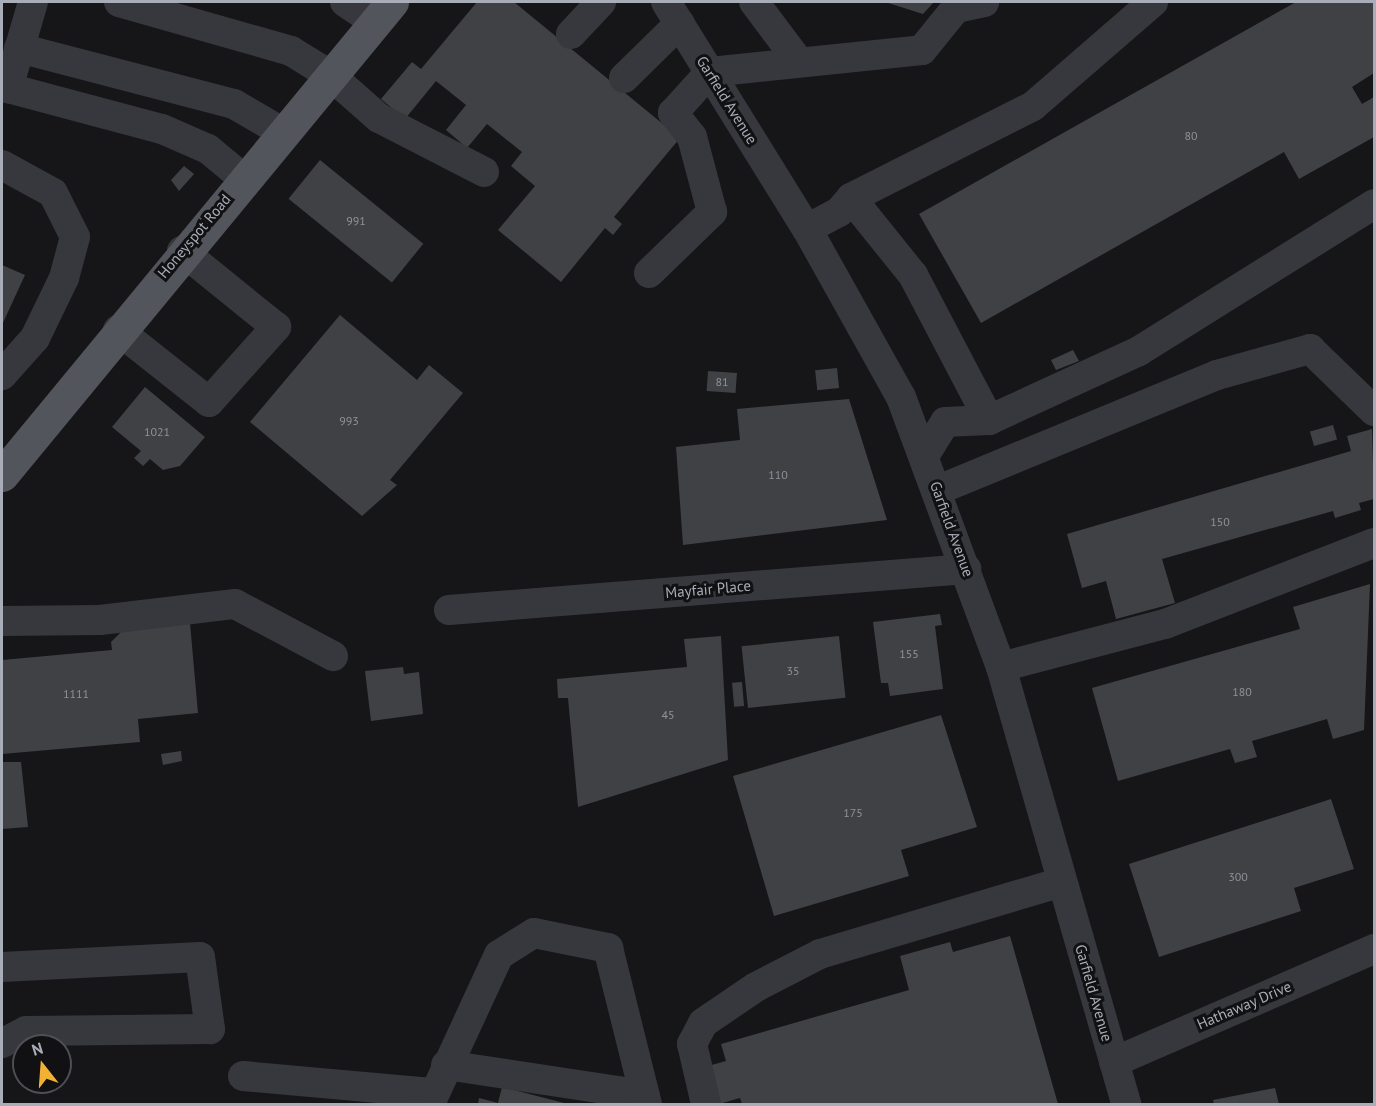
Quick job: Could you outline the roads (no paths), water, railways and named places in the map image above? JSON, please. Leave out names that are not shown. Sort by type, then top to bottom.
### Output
[{"type":"main road","name":"Honeyspot Road","points":[[2,475],[182,250],[383,12]]},
{"type":"street","points":[[33,2],[8,88],[162,129],[208,150],[243,178]]},
{"type":"street","points":[[119,2],[291,51],[330,75],[379,118],[484,172]]},
{"type":"street","points":[[345,2],[383,12]]},
{"type":"street","points":[[571,34],[601,2]]},
{"type":"street","points":[[754,2],[799,62]]},
{"type":"street","points":[[649,273],[712,212],[692,137],[673,114],[710,72],[922,50],[956,8],[984,2]]},
{"type":"street","points":[[807,229],[838,212],[851,198],[1033,106],[1153,2]]},
{"type":"street","points":[[624,78],[673,12]]},
{"type":"street","name":"Garfield Avenue","points":[[673,12],[807,229],[901,397],[938,490],[1000,667],[1126,1104]]},
{"type":"street","points":[[19,48],[234,104],[282,132]]},
{"type":"street","points":[[2,165],[53,193],[75,237],[64,278],[35,338],[2,375]]},
{"type":"street","points":[[851,198],[913,275],[989,420]]},
{"type":"street","points":[[924,456],[945,422],[989,420],[1139,351],[1374,204]]},
{"type":"street","points":[[118,330],[209,402],[276,327],[182,250]]},
{"type":"street","points":[[938,490],[1217,375],[1310,349],[1374,411]]},
{"type":"street","points":[[1000,667],[1166,624],[1374,543]]},
{"type":"street","name":"Mayfair Place","points":[[449,610],[966,569]]},
{"type":"street","points":[[2,621],[100,620],[235,604],[333,656]]},
{"type":"street","points":[[706,1104],[692,1044],[703,1023],[756,987],[820,954],[1062,882]]},
{"type":"street","points":[[243,1076],[432,1099],[446,1065],[500,955],[534,933],[608,948],[646,1100],[446,1065]]},
{"type":"street","name":"Hathaway Drive","points":[[1114,1062],[1374,949]]},
{"type":"street","points":[[2,967],[200,957],[210,1029],[26,1031],[2,1043]]}]
